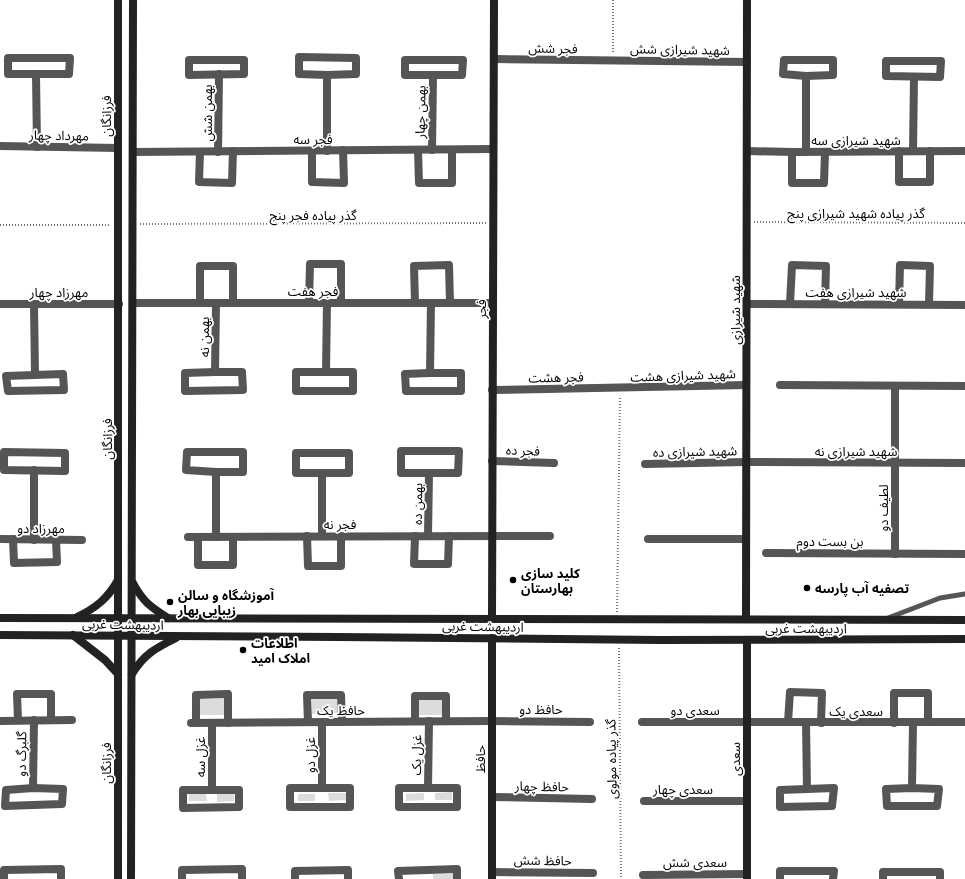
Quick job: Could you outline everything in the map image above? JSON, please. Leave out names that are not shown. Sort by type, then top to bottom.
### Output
[{"type":"street","name":"فرزانگان","points":[[118,0],[118,879]]},
{"type":"street","name":"فرزانگان","points":[[131,879],[133,0]]},
{"type":"street","name":"فجر","points":[[492,618],[494,0]]},
{"type":"street","name":"شهید شیرازی","points":[[746,619],[747,0]]},
{"type":"street","points":[[299,57],[356,58],[356,74],[327,75],[299,74],[299,57]]},
{"type":"street","points":[[8,58],[70,58],[69,74],[36,74],[8,74],[8,58]]},
{"type":"street","name":"فجر شش","points":[[494,59],[613,61]]},
{"type":"street","points":[[189,60],[244,60],[244,74],[219,74],[189,75],[189,60]]},
{"type":"street","points":[[405,60],[463,60],[462,74],[433,75],[405,75],[405,60]]},
{"type":"street","points":[[784,60],[832,60],[833,75],[806,76],[783,74],[784,60]]},
{"type":"street","name":"شهید شیرازی شش","points":[[613,61],[747,62]]},
{"type":"street","points":[[886,61],[941,61],[940,77],[914,77],[886,76],[886,61]]},
{"type":"street","points":[[36,74],[37,147]]},
{"type":"street","name":"بهمن شش","points":[[218,152],[219,74]]},
{"type":"street","points":[[327,75],[327,151]]},
{"type":"street","name":"بهمن چهار","points":[[432,150],[433,75]]},
{"type":"street","points":[[806,76],[806,152]]},
{"type":"street","points":[[913,151],[914,77]]},
{"type":"street","name":"مهرداد چهار","points":[[0,146],[118,148]]},
{"type":"street","name":"فجر سه","points":[[133,152],[493,149]]},
{"type":"street","points":[[312,151],[312,182],[344,183],[343,150]]},
{"type":"street","points":[[418,150],[419,182],[452,183],[452,150]]},
{"type":"street","points":[[200,152],[199,182],[232,183],[233,151]]},
{"type":"street","name":"شهید شیرازی سه","points":[[747,151],[965,151]]},
{"type":"street","points":[[899,151],[899,182],[930,182],[930,151]]},
{"type":"street","points":[[792,152],[792,183],[824,183],[825,152]]},
{"type":"street","points":[[309,303],[310,264],[341,264],[341,303]]},
{"type":"street","points":[[790,304],[792,265],[826,266],[825,304]]},
{"type":"street","points":[[899,304],[900,265],[930,266],[929,304]]},
{"type":"street","points":[[200,303],[200,266],[233,266],[233,303]]},
{"type":"street","points":[[415,303],[414,266],[449,266],[450,303]]},
{"type":"street","name":"فجر هفت","points":[[133,303],[493,303]]},
{"type":"street","name":"بهمن نه","points":[[215,372],[216,303]]},
{"type":"street","points":[[326,303],[326,372]]},
{"type":"street","points":[[430,373],[431,303]]},
{"type":"street","name":"مهرزاد چهار","points":[[0,304],[119,304]]},
{"type":"street","points":[[34,304],[35,375]]},
{"type":"street","name":"شهید شیرازی هفت","points":[[747,304],[965,304]]},
{"type":"street","points":[[215,372],[242,372],[243,390],[185,391],[185,373],[215,372]]},
{"type":"street","points":[[296,372],[326,372],[353,372],[353,391],[296,391],[296,372]]},
{"type":"street","points":[[430,373],[461,373],[461,391],[406,391],[405,374],[430,373]]},
{"type":"street","points":[[63,374],[64,390],[8,391],[6,376],[35,375],[63,374]]},
{"type":"street","name":"شهید شیرازی هشت","points":[[620,388],[746,385]]},
{"type":"street","points":[[780,385],[965,386]]},
{"type":"street","name":"لطیف دو","points":[[895,386],[895,554]]},
{"type":"street","name":"فجر هشت","points":[[492,390],[620,388]]},
{"type":"street","points":[[401,451],[458,451],[458,473],[429,473],[401,473],[401,451]]},
{"type":"street","points":[[4,452],[65,453],[64,470],[34,470],[4,470],[4,452]]},
{"type":"street","points":[[187,452],[243,452],[243,472],[216,472],[186,470],[187,452]]},
{"type":"street","points":[[296,453],[349,453],[349,473],[322,473],[296,473],[296,453]]},
{"type":"street","name":"فجر ده","points":[[492,461],[554,463]]},
{"type":"street","name":"شهید شیرازی نه","points":[[746,462],[965,463]]},
{"type":"street","name":"شهید شیرازی ده","points":[[645,464],[746,462]]},
{"type":"street","points":[[34,470],[34,540]]},
{"type":"street","points":[[216,472],[216,537]]},
{"type":"street","points":[[322,473],[322,536]]},
{"type":"street","name":"بهمن ده","points":[[428,536],[429,473]]},
{"type":"street","points":[[307,536],[308,566],[341,566],[341,536]]},
{"type":"street","points":[[415,536],[414,564],[448,564],[449,536]]},
{"type":"street","name":"فجر نه","points":[[188,537],[550,536]]},
{"type":"street","points":[[198,537],[198,565],[233,564],[233,537]]},
{"type":"street","points":[[648,538],[746,539]]},
{"type":"street","name":"مهرزاد دو","points":[[0,539],[82,540]]},
{"type":"street","points":[[13,539],[14,563],[57,562],[56,540]]},
{"type":"street","name":"بن بست دوم","points":[[766,553],[965,554]]},
{"type":"street","points":[[75,618],[89,612],[102,601],[111,592],[118,579]]},
{"type":"street","points":[[132,581],[140,596],[151,607],[168,619]]},
{"type":"street","name":"اردیبهشت غربی","points":[[0,618],[965,620]]},
{"type":"street","name":"اردیبهشت غربی","points":[[0,635],[618,640],[965,639]]},
{"type":"street","points":[[73,635],[105,660],[118,674]]},
{"type":"street","points":[[132,675],[139,662],[156,648],[178,636]]},
{"type":"street","name":"حافظ","points":[[492,638],[492,875]]},
{"type":"street","name":"سعدی","points":[[747,640],[747,877]]},
{"type":"street","points":[[788,722],[790,692],[822,693],[821,722]]},
{"type":"street","points":[[894,722],[894,693],[928,693],[928,722]]},
{"type":"street","points":[[18,720],[17,694],[51,694],[51,720]]},
{"type":"street","name":"حافظ یک","points":[[228,723],[228,694],[196,695],[193,723],[228,723],[308,722],[415,722],[492,721]]},
{"type":"street","points":[[308,722],[307,695],[341,695],[342,722]]},
{"type":"street","points":[[415,722],[415,696],[446,696],[446,721]]},
{"type":"street","name":"گلبرگ دو","points":[[33,788],[34,720]]},
{"type":"street","points":[[0,721],[72,720]]},
{"type":"street","name":"غزل یک","points":[[428,788],[429,721]]},
{"type":"street","name":"حافظ دو","points":[[492,721],[590,722]]},
{"type":"street","name":"غزل دو","points":[[322,722],[322,788]]},
{"type":"street","name":"سعدی دو","points":[[642,722],[747,722]]},
{"type":"street","name":"سعدی یک","points":[[747,722],[965,722]]},
{"type":"street","points":[[806,722],[807,789]]},
{"type":"street","points":[[912,788],[913,722]]},
{"type":"street","name":"غزل سه","points":[[212,723],[212,790]]},
{"type":"street","points":[[33,788],[63,789],[62,804],[4,806],[6,790],[33,788]]},
{"type":"street","points":[[290,788],[322,788],[350,788],[350,807],[290,807],[290,788]]},
{"type":"street","points":[[399,788],[428,788],[457,788],[457,807],[399,807],[399,788]]},
{"type":"street","points":[[834,788],[832,806],[780,807],[780,790],[807,789],[834,788]]},
{"type":"street","points":[[912,788],[939,789],[938,806],[887,806],[886,789],[912,788]]},
{"type":"street","points":[[183,790],[212,790],[239,790],[239,807],[183,808],[183,790]]},
{"type":"street","name":"حافظ چهار","points":[[492,797],[592,799]]},
{"type":"street","name":"سعدی چهار","points":[[644,801],[747,801]]},
{"type":"street","points":[[4,879],[4,870],[61,869],[61,879]]},
{"type":"street","points":[[182,879],[182,870],[242,869],[242,879]]},
{"type":"street","points":[[399,879],[398,871],[457,869],[457,879]]},
{"type":"street","points":[[295,879],[295,871],[342,870],[348,870],[348,879]]},
{"type":"street","points":[[780,879],[780,871],[834,872],[834,879]]},
{"type":"street","points":[[883,879],[883,872],[940,872],[940,879]]},
{"type":"street","name":"حافظ شش","points":[[492,875],[593,873]]},
{"type":"street","name":"سعدی شش","points":[[643,874],[747,877]]},
{"type":"lane","points":[[884,620],[940,598],[965,594]]},
{"type":"path","points":[[613,0],[613,61]]},
{"type":"path","name":"گذر پیاده شهید شیرازی پنج","points":[[747,222],[965,223]]},
{"type":"path","name":"گذر پیاده فجر پنج","points":[[133,224],[493,223]]},
{"type":"path","points":[[0,224],[118,225]]},
{"type":"path","points":[[617,619],[620,388]]},
{"type":"path","name":"گذر پیاده مولوی","points":[[618,640],[621,879]]},
{"type":"shaded area","points":[[312,698],[337,698],[337,713],[312,714]]},
{"type":"shaded area","points":[[418,698],[443,699],[443,715],[418,715]]},
{"type":"shaded area","points":[[200,699],[225,699],[225,715],[200,715]]},
{"type":"shaded area","points":[[452,792],[452,800],[435,800],[435,793]]},
{"type":"shaded area","points":[[328,793],[346,793],[346,800],[329,801]]},
{"type":"shaded area","points":[[424,793],[424,800],[406,801],[406,794]]},
{"type":"shaded area","points":[[189,794],[206,794],[207,801],[189,801]]},
{"type":"shaded area","points":[[217,794],[234,794],[234,801],[217,802]]},
{"type":"shaded area","points":[[298,794],[315,794],[315,801],[298,801]]},
{"type":"shaded area","points":[[433,874],[454,874],[454,879],[433,879]]},
{"type":"place","name":"کلید سازی بهارستان","points":[[513,580]]},
{"type":"place","name":"تصفیه آب پارسه","points":[[807,588]]},
{"type":"place","name":"آموزشگاه و سالن زیبایی بهار","points":[[170,602]]},
{"type":"place","name":"اطلاعات املاک امید","points":[[243,650]]}]
